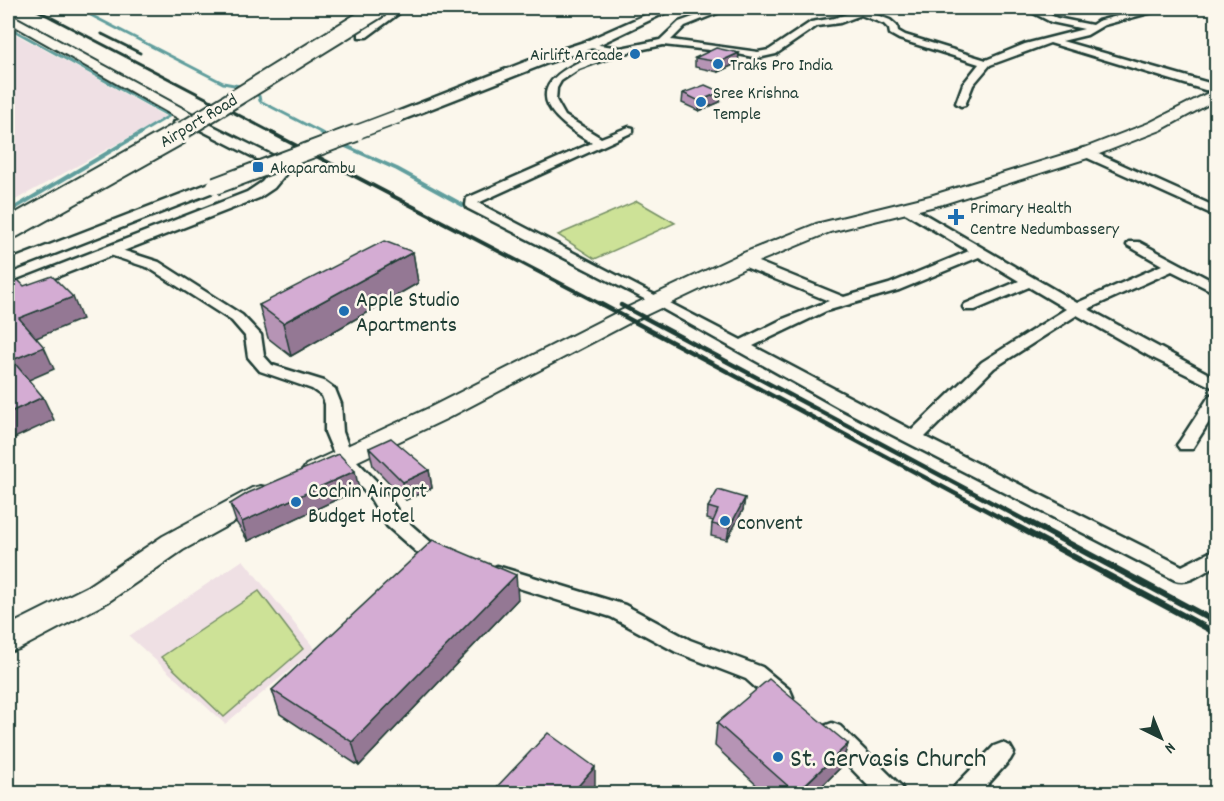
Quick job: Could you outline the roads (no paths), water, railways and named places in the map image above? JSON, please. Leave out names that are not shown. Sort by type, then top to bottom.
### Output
[{"type":"main road","name":"Airport Road","points":[[15,227],[176,135],[381,8]]},
{"type":"main road","name":"Airport Road","points":[[15,227],[183,140],[392,8]]},
{"type":"main road","points":[[8,17],[183,121]]},
{"type":"main road","points":[[8,640],[99,594],[173,543],[244,502],[344,459],[743,261],[815,231],[907,208],[1085,152],[1147,130],[1216,94]]},
{"type":"street","points":[[363,34],[400,8]]},
{"type":"street","points":[[8,267],[540,60],[588,45],[669,8]]},
{"type":"street","points":[[663,42],[682,24],[725,8]]},
{"type":"street","points":[[1028,8],[1054,20],[1095,29]]},
{"type":"street","points":[[961,104],[968,84],[986,63],[1028,46],[1082,34],[1095,29],[1101,23],[1157,8]]},
{"type":"street","points":[[599,142],[562,119],[551,103],[550,89],[558,76],[592,60],[663,42],[728,49],[758,55],[772,52],[813,24],[837,21],[863,10],[887,22],[894,28],[893,32],[902,37],[986,63]]},
{"type":"street","points":[[1050,40],[1163,76],[1216,88]]},
{"type":"street","points":[[588,45],[621,51]]},
{"type":"street","points":[[8,291],[253,195],[268,185],[280,171],[279,167],[270,160],[245,151],[183,121],[15,227]]},
{"type":"street","points":[[629,130],[472,201],[472,205],[659,301],[740,347],[914,438],[1182,575],[1216,556]]},
{"type":"street","points":[[245,151],[264,177],[253,195]]},
{"type":"street","points":[[1085,152],[1216,212]]},
{"type":"street","points":[[907,208],[1030,282],[1209,381],[1216,370]]},
{"type":"street","points":[[1134,245],[1216,289]]},
{"type":"street","points":[[112,250],[154,265],[237,318],[253,335],[256,357],[266,368],[318,385],[329,393],[333,404],[334,432],[344,459],[375,491],[394,522],[427,550],[441,553],[458,562]]},
{"type":"street","points":[[740,347],[788,322],[841,301],[894,287],[978,252]]},
{"type":"street","points":[[743,261],[841,301]]},
{"type":"street","points":[[914,438],[988,365],[1077,308],[1172,266]]},
{"type":"street","points":[[970,307],[1030,282]]},
{"type":"street","points":[[1186,445],[1216,399]]},
{"type":"street","points":[[480,568],[618,611],[683,646],[754,673],[833,734],[893,794]]},
{"type":"street","points":[[963,794],[1002,753]]},
{"type":"waterway","points":[[77,8],[223,83],[245,87]]},
{"type":"waterway","points":[[8,27],[169,116],[139,134]]},
{"type":"waterway","points":[[252,92],[259,96],[260,101],[324,134]]},
{"type":"waterway","points":[[8,212],[141,133]]},
{"type":"waterway","points":[[322,133],[330,139]]},
{"type":"waterway","points":[[341,144],[397,169],[470,209]]},
{"type":"waterway","points":[[517,234],[587,270]]},
{"type":"railway","points":[[33,8],[275,134]]},
{"type":"railway","points":[[102,34],[140,53]]},
{"type":"railway","points":[[272,133],[602,305]]},
{"type":"railway","points":[[599,303],[1010,523]]},
{"type":"railway","points":[[621,305],[1030,523]]},
{"type":"railway","points":[[1007,521],[1216,633]]},
{"type":"railway","points":[[1027,521],[1216,622]]},
{"type":"place","name":"Airlift Arcade","points":[[635,54]]},
{"type":"place","name":"Traks Pro India","points":[[718,64]]},
{"type":"place","name":"Sree Krishna Temple","points":[[701,102]]},
{"type":"place","name":"Akaparambu","points":[[258,167]]},
{"type":"place","name":"Primary Health Centre Nedumbassery","points":[[956,217]]},
{"type":"place","name":"Apple Studio Apartments","points":[[344,311]]},
{"type":"place","name":"Cochin Airport Budget Hotel","points":[[296,502]]},
{"type":"place","name":"convent","points":[[725,521]]},
{"type":"place","name":"St. Gervasis Church","points":[[778,757]]}]
